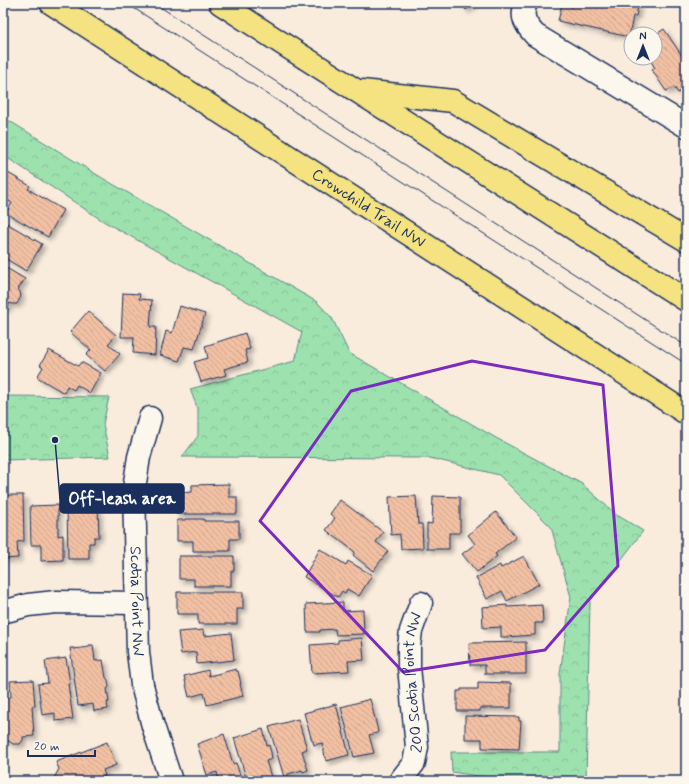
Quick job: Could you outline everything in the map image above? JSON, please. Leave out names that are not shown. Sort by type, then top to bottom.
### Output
[{"type":"highway","name":"Crowchild Trail NW","points":[[51,3],[686,413]]},
{"type":"highway","points":[[220,3],[686,300]]},
{"type":"highway","points":[[355,90],[453,101],[686,240]]},
{"type":"street","points":[[526,3],[523,9],[525,24],[535,35],[686,126]]},
{"type":"street","name":"Scotia Point NW","points":[[150,418],[139,457],[134,489],[138,652],[142,685],[153,726],[171,781]]},
{"type":"street","points":[[3,612],[28,606],[56,602],[136,603]]},
{"type":"street","name":"200 Scotia Point NW","points":[[400,781],[414,763],[417,747],[409,667],[409,646],[411,631],[421,603]]},
{"type":"highlighted area","points":[[472,361],[603,385],[618,566],[545,650],[403,672],[260,521],[351,391]]},
{"type":"green space","points":[[3,117],[104,179],[317,302],[332,318],[349,353],[496,438],[582,484],[617,515],[643,531],[590,601],[586,781],[510,781],[452,772],[451,752],[560,752],[560,674],[571,597],[551,527],[499,475],[430,458],[182,457],[198,436],[198,410],[190,389],[295,361],[302,332],[103,221],[3,155]]},
{"type":"green space","points":[[3,396],[109,397],[103,424],[110,457],[3,460]]},
{"type":"building","points":[[461,3],[475,3],[466,10]]},
{"type":"building","points":[[573,3],[626,3],[638,6],[636,16],[633,16],[631,26],[623,26],[623,36],[558,21],[562,4],[573,7]]},
{"type":"building","points":[[664,29],[686,62],[686,93],[684,89],[678,93],[674,87],[666,91],[652,70],[655,68],[654,66],[663,66]]},
{"type":"building","points":[[8,173],[30,186],[28,189],[63,210],[48,237],[6,213],[12,203],[3,197],[3,181]]},
{"type":"building","points":[[3,221],[42,244],[26,271],[3,257]]},
{"type":"building","points":[[3,266],[25,279],[18,289],[21,296],[17,304],[10,303],[6,309],[3,307]]},
{"type":"building","points":[[123,293],[140,294],[139,299],[152,300],[150,327],[156,327],[155,355],[133,353],[134,337],[121,337]]},
{"type":"building","points":[[180,306],[205,314],[194,349],[184,347],[179,361],[160,355],[166,331],[172,333]]},
{"type":"building","points":[[88,311],[116,335],[108,344],[120,354],[105,371],[86,355],[91,350],[70,332]]},
{"type":"building","points":[[245,333],[250,349],[245,350],[248,362],[224,369],[226,375],[201,382],[194,362],[208,358],[205,346]]},
{"type":"building","points":[[49,350],[78,366],[81,362],[101,373],[90,393],[77,385],[74,390],[67,386],[64,393],[37,377],[43,367],[40,365]]},
{"type":"building","points":[[229,484],[229,497],[237,497],[237,514],[176,514],[176,493],[192,492],[192,485]]},
{"type":"building","points":[[3,495],[23,495],[24,541],[17,542],[18,558],[3,559]]},
{"type":"building","points":[[416,496],[418,524],[422,524],[423,548],[401,549],[400,534],[391,535],[389,497]]},
{"type":"building","points":[[433,496],[460,497],[460,533],[449,533],[449,549],[427,549],[427,523],[432,524]]},
{"type":"building","points":[[340,500],[383,532],[376,542],[388,551],[373,571],[353,555],[355,552],[326,530],[335,518],[330,514]]},
{"type":"building","points":[[58,505],[58,536],[63,535],[63,560],[41,561],[41,545],[31,545],[30,506]]},
{"type":"building","points":[[98,507],[99,537],[94,537],[94,543],[89,543],[89,559],[68,559],[67,508]]},
{"type":"building","points":[[496,512],[516,537],[495,554],[497,556],[477,572],[462,554],[475,544],[468,535]]},
{"type":"building","points":[[204,519],[204,521],[239,521],[239,539],[230,539],[230,551],[193,551],[193,541],[177,541],[177,520]]},
{"type":"building","points":[[320,549],[346,565],[348,561],[372,575],[359,596],[347,589],[345,593],[342,591],[338,597],[304,577]]},
{"type":"building","points":[[179,556],[234,556],[234,571],[231,571],[231,586],[194,586],[194,579],[179,579]]},
{"type":"building","points":[[524,556],[539,584],[507,601],[502,591],[487,599],[476,578],[500,565],[501,568]]},
{"type":"building","points":[[177,592],[243,592],[243,609],[237,609],[237,624],[198,624],[198,614],[177,614]]},
{"type":"building","points":[[343,602],[343,611],[363,610],[364,634],[336,635],[335,629],[320,630],[320,632],[307,632],[306,604]]},
{"type":"building","points":[[507,605],[507,607],[542,605],[543,623],[535,623],[535,635],[501,637],[501,627],[483,628],[482,607]]},
{"type":"building","points":[[203,630],[204,636],[231,633],[234,660],[197,664],[196,652],[181,654],[178,632]]},
{"type":"building","points":[[362,638],[364,660],[348,661],[349,671],[312,673],[310,645],[338,643],[338,640]]},
{"type":"building","points":[[526,642],[526,674],[485,674],[485,665],[470,665],[469,643]]},
{"type":"building","points":[[89,645],[93,645],[95,661],[103,660],[109,687],[107,689],[109,702],[107,702],[108,709],[94,711],[93,704],[78,706],[70,648],[74,649],[89,647]]},
{"type":"building","points":[[66,658],[73,719],[55,721],[55,713],[42,715],[38,684],[48,683],[45,661]]},
{"type":"building","points":[[236,669],[236,671],[238,671],[243,696],[207,705],[204,693],[189,697],[184,676],[208,670],[209,676]]},
{"type":"building","points":[[33,680],[35,706],[32,706],[34,736],[23,737],[20,744],[13,744],[9,741],[3,741],[3,698],[11,697],[10,681]]},
{"type":"building","points":[[478,682],[511,683],[511,708],[480,708],[480,711],[457,711],[457,691],[461,691],[461,689],[478,689]]},
{"type":"building","points":[[370,699],[378,731],[377,733],[369,735],[374,753],[354,757],[341,707]]},
{"type":"building","points":[[336,704],[349,755],[326,761],[322,743],[314,745],[312,741],[304,713]]},
{"type":"building","points":[[465,716],[519,717],[519,721],[521,721],[519,749],[482,748],[482,739],[465,739]]},
{"type":"building","points":[[298,719],[307,749],[302,751],[308,770],[288,774],[288,776],[284,777],[269,727]]},
{"type":"building","points":[[263,729],[267,746],[269,745],[271,752],[272,759],[266,761],[272,780],[247,781],[234,738]]},
{"type":"building","points":[[224,734],[233,764],[236,763],[242,781],[219,781],[217,772],[207,775],[197,744]]},
{"type":"building","points":[[107,742],[116,765],[103,770],[105,776],[94,781],[53,780],[59,769],[56,762]]},
{"type":"tram line","points":[[126,3],[686,364]]},
{"type":"tram line","points":[[154,3],[686,346]]},
{"type":"place","name":"Off-leash area","points":[[55,440]]}]
